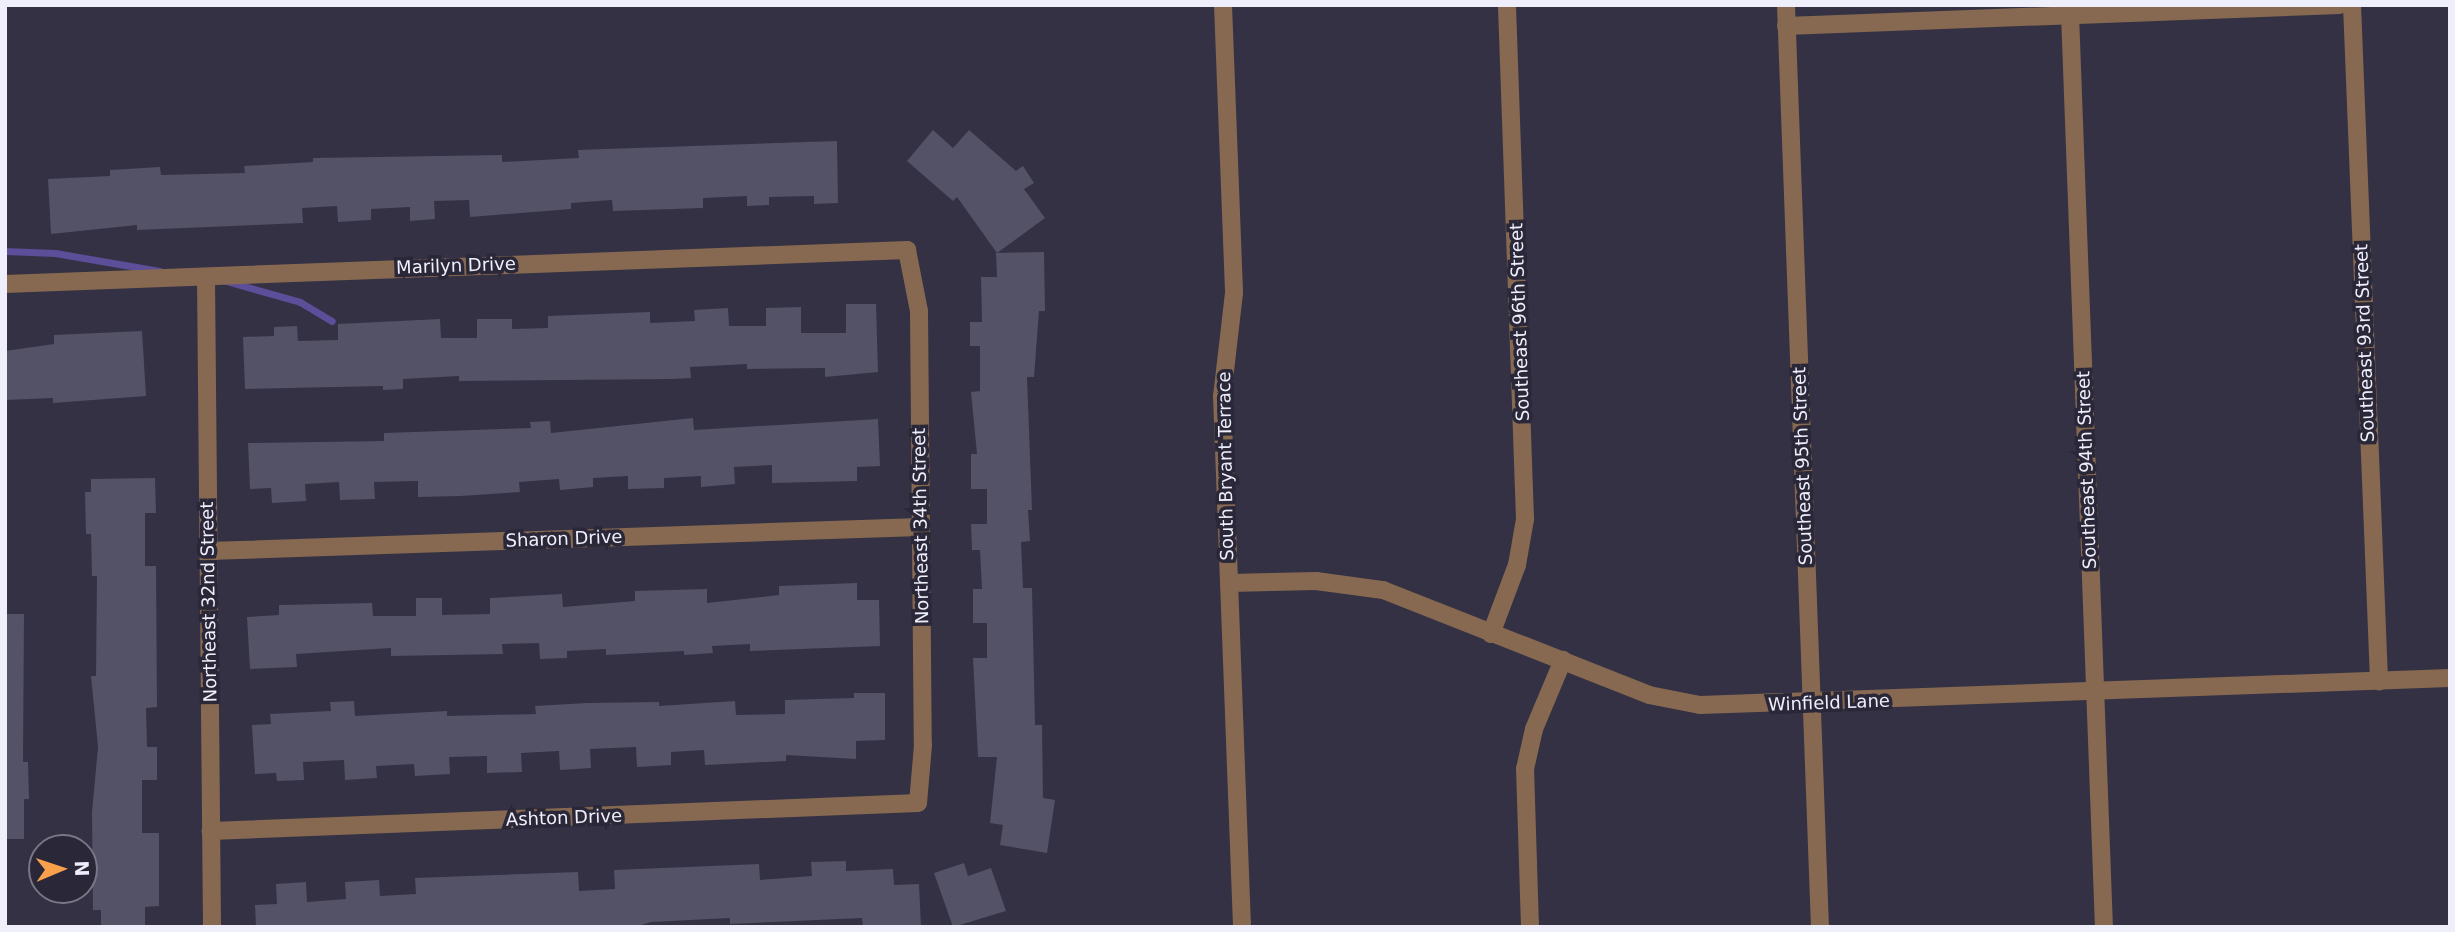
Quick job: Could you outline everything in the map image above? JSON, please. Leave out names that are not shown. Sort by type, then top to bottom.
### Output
[{"type":"street","name":"South Bryant Terrace","points":[[1223,5],[1234,273],[1222,396],[1242,927]]},
{"type":"street","name":"Southeast 96th Street","points":[[1491,634],[1517,565],[1525,519],[1507,5]]},
{"type":"street","name":"Southeast 95th Street","points":[[1786,5],[1820,927]]},
{"type":"street","points":[[1786,26],[2340,5]]},
{"type":"street","name":"Southeast 93rd Street","points":[[2351,5],[2379,681]]},
{"type":"street","name":"Southeast 94th Street","points":[[2070,14],[2104,927]]},
{"type":"street","name":"Marilyn Drive","points":[[5,284],[907,250]]},
{"type":"street","name":"Northeast 34th Street","points":[[907,250],[919,311],[923,745],[918,803]]},
{"type":"street","name":"Northeast 32nd Street","points":[[206,277],[212,927]]},
{"type":"street","name":"Sharon Drive","points":[[208,551],[921,527]]},
{"type":"street","name":"Winfield Lane","points":[[1229,583],[1316,581],[1366,586],[1409,598],[1491,634],[1649,695],[1700,705],[1812,704],[2450,678]]},
{"type":"street","points":[[1530,927],[1525,769],[1534,729],[1563,660]]},
{"type":"street","name":"Ashton Drive","points":[[211,831],[918,803]]},
{"type":"building","points":[[933,130],[953,148],[969,130],[1016,171],[1023,166],[1034,183],[1024,189],[1045,218],[997,253],[957,197],[953,201],[907,161]]},
{"type":"building","points":[[837,141],[838,203],[814,204],[814,196],[769,197],[769,205],[747,206],[747,196],[703,198],[703,208],[613,211],[612,200],[571,203],[571,209],[470,217],[469,200],[434,201],[435,219],[410,221],[410,207],[371,209],[371,220],[338,222],[337,206],[302,208],[303,223],[137,230],[137,225],[51,234],[48,179],[110,176],[110,170],[160,167],[161,175],[245,173],[244,166],[313,162],[313,158],[502,155],[502,162],[579,158],[578,150]]},
{"type":"building","points":[[1044,252],[1045,311],[1039,311],[1034,377],[1027,377],[1032,510],[1028,510],[1030,541],[1021,542],[1023,588],[1032,588],[1035,725],[1042,725],[1043,798],[1055,800],[1047,853],[1000,845],[1003,825],[990,823],[997,757],[978,757],[973,658],[987,658],[987,623],[973,623],[973,589],[982,589],[980,550],[972,550],[971,524],[987,524],[987,489],[971,489],[971,454],[977,454],[971,392],[980,391],[980,346],[970,346],[970,322],[982,322],[981,277],[997,277],[996,253]]},
{"type":"building","points":[[846,304],[876,304],[878,372],[825,377],[825,368],[747,369],[747,364],[690,367],[691,378],[672,379],[459,381],[459,376],[403,379],[403,389],[383,390],[383,386],[245,389],[243,337],[274,336],[274,327],[297,326],[298,341],[338,340],[338,324],[440,319],[441,338],[477,338],[477,319],[512,319],[512,329],[548,328],[548,316],[650,312],[650,323],[695,321],[694,310],[728,308],[729,326],[766,326],[766,308],[801,307],[801,333],[846,333]]},
{"type":"building","points":[[142,331],[146,396],[53,403],[53,398],[5,400],[5,351],[54,344],[54,335]]},
{"type":"building","points":[[693,418],[694,430],[878,419],[880,466],[857,467],[857,481],[772,483],[772,465],[734,467],[735,484],[701,487],[701,476],[664,478],[664,488],[628,489],[628,476],[593,478],[593,487],[560,490],[559,479],[519,482],[520,492],[460,496],[418,497],[418,481],[374,482],[375,499],[340,500],[339,482],[305,484],[306,501],[272,503],[271,488],[250,489],[248,443],[384,441],[384,433],[531,428],[530,422],[550,421],[551,433]]},
{"type":"building","points":[[155,478],[156,513],[145,513],[145,566],[156,566],[157,707],[146,708],[147,747],[157,747],[157,780],[142,780],[142,833],[159,833],[159,906],[145,907],[145,927],[101,927],[101,910],[93,910],[93,904],[98,904],[98,834],[92,834],[92,812],[98,747],[91,676],[96,676],[97,576],[92,576],[91,534],[86,534],[85,492],[91,492],[91,479]]},
{"type":"building","points":[[857,583],[857,600],[879,600],[880,646],[750,651],[750,644],[712,646],[713,653],[684,655],[684,651],[606,655],[606,649],[567,651],[567,658],[540,659],[539,643],[502,644],[503,654],[391,656],[391,648],[296,654],[297,667],[250,669],[247,617],[279,615],[279,605],[372,603],[373,616],[416,616],[416,598],[442,598],[442,615],[490,614],[490,598],[562,594],[563,607],[635,601],[635,591],[707,589],[707,603],[779,595],[779,586]]},
{"type":"building","points":[[5,614],[24,614],[23,762],[28,762],[29,799],[24,799],[24,839],[5,839]]},
{"type":"building","points":[[854,693],[885,693],[885,740],[856,741],[856,759],[786,755],[786,761],[705,765],[704,750],[671,752],[671,765],[637,767],[636,747],[590,749],[591,768],[560,770],[559,751],[521,753],[522,772],[487,773],[487,756],[449,757],[450,774],[415,776],[414,764],[376,766],[377,778],[345,780],[344,760],[303,762],[304,780],[277,781],[276,773],[255,774],[252,725],[271,724],[270,714],[331,711],[330,702],[354,701],[355,716],[447,711],[447,716],[536,714],[535,706],[587,703],[659,702],[659,706],[735,701],[736,715],[785,714],[785,700],[854,698]]},
{"type":"building","points":[[846,861],[846,871],[893,869],[894,885],[919,884],[921,926],[863,927],[862,918],[730,924],[730,918],[651,922],[635,927],[256,927],[255,905],[277,904],[276,884],[306,882],[307,902],[346,899],[345,882],[379,880],[380,896],[416,894],[415,878],[578,872],[579,891],[615,889],[614,870],[759,864],[760,880],[812,876],[811,862]]},
{"type":"building","points":[[964,863],[968,876],[991,868],[1006,911],[953,927],[934,873]]},
{"type":"waterway","points":[[5,251],[55,253],[159,271]]},
{"type":"waterway","points":[[226,281],[300,302],[332,321]]}]
